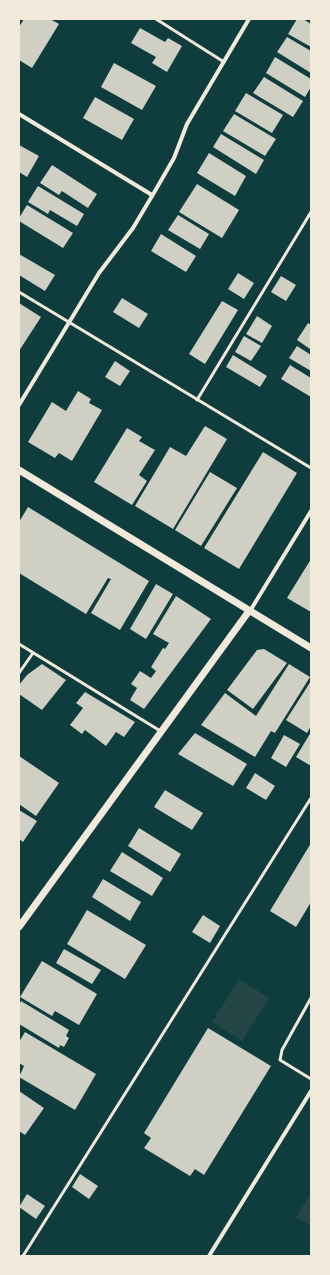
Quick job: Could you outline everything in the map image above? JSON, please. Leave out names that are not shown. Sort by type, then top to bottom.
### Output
[{"type":"street","points":[[19,405],[98,273],[133,228],[174,158],[187,124],[249,19]]},
{"type":"street","points":[[19,114],[152,195]]},
{"type":"street","points":[[19,470],[311,648]]},
{"type":"street","points":[[19,927],[249,611],[311,511]]},
{"type":"street","points":[[209,1256],[311,1091]]},
{"type":"lane","points":[[156,19],[224,62]]},
{"type":"lane","points":[[197,400],[311,212]]},
{"type":"lane","points":[[19,292],[311,468]]},
{"type":"lane","points":[[19,644],[162,732]]},
{"type":"lane","points":[[19,673],[33,653]]},
{"type":"lane","points":[[23,1256],[311,798]]},
{"type":"lane","points":[[311,998],[282,1050],[280,1060],[311,1079]]},
{"type":"shaded area","points":[[239,979],[269,998],[242,1041],[212,1022]]},
{"type":"shaded area","points":[[311,1193],[311,1226],[296,1217]]},
{"type":"building","points":[[24,19],[50,19],[59,24],[32,68],[19,60],[19,27]]},
{"type":"building","points":[[297,19],[303,19],[311,24],[311,47],[288,34]]},
{"type":"building","points":[[140,28],[165,42],[168,38],[182,46],[167,72],[152,63],[156,57],[131,43]]},
{"type":"building","points":[[287,37],[311,51],[311,73],[277,52]]},
{"type":"building","points":[[275,57],[311,79],[311,87],[305,97],[266,73]]},
{"type":"building","points":[[114,63],[156,86],[142,110],[101,87]]},
{"type":"building","points":[[264,77],[303,101],[293,117],[253,93]]},
{"type":"building","points":[[246,93],[283,115],[272,133],[235,111]]},
{"type":"building","points":[[95,97],[134,119],[122,140],[83,118]]},
{"type":"building","points":[[234,114],[276,139],[265,156],[223,131]]},
{"type":"building","points":[[221,134],[264,160],[256,174],[213,147]]},
{"type":"building","points":[[19,145],[39,156],[27,177],[19,172]]},
{"type":"building","points":[[209,153],[246,176],[235,196],[197,173]]},
{"type":"building","points":[[52,165],[97,194],[88,208],[62,191],[59,195],[40,183]]},
{"type":"building","points":[[197,184],[239,210],[222,238],[179,212]]},
{"type":"building","points":[[38,186],[84,214],[77,226],[50,210],[48,214],[28,202]]},
{"type":"building","points":[[27,205],[73,233],[63,248],[19,221],[19,218]]},
{"type":"building","points":[[178,215],[209,234],[200,249],[168,230]]},
{"type":"building","points":[[161,234],[196,256],[186,272],[151,251]]},
{"type":"building","points":[[19,254],[55,275],[45,291],[19,275]]},
{"type":"building","points":[[238,273],[254,283],[244,299],[228,289]]},
{"type":"building","points":[[281,276],[296,285],[286,301],[271,292]]},
{"type":"building","points":[[122,298],[148,314],[139,328],[113,312]]},
{"type":"building","points":[[222,301],[238,310],[205,364],[189,354]]},
{"type":"building","points":[[19,303],[41,317],[19,351]]},
{"type":"building","points":[[257,316],[272,326],[262,343],[246,334]]},
{"type":"building","points":[[308,323],[311,325],[310,349],[297,340]]},
{"type":"building","points":[[244,336],[261,346],[251,361],[235,352]]},
{"type":"building","points":[[297,346],[311,355],[311,371],[289,358]]},
{"type":"building","points":[[233,355],[267,376],[260,387],[226,367]]},
{"type":"building","points":[[115,361],[130,371],[120,386],[105,377]]},
{"type":"building","points":[[290,365],[311,378],[311,397],[281,379]]},
{"type":"building","points":[[78,391],[91,399],[89,403],[102,410],[72,461],[59,453],[55,458],[28,442],[52,402],[66,411]]},
{"type":"building","points":[[205,426],[227,439],[173,529],[135,506],[170,447],[186,456]]},
{"type":"building","points":[[127,428],[142,437],[139,441],[155,450],[139,475],[147,481],[132,505],[94,482]]},
{"type":"building","points":[[263,452],[297,473],[239,569],[204,548]]},
{"type":"building","points":[[210,472],[237,488],[201,546],[175,530]]},
{"type":"building","points":[[28,507],[149,581],[120,630],[91,613],[111,579],[108,578],[86,614],[19,573],[19,522]]},
{"type":"building","points":[[311,559],[311,612],[287,598]]},
{"type":"building","points":[[156,584],[173,594],[146,639],[130,629]]},
{"type":"building","points":[[176,596],[211,619],[144,709],[130,700],[137,688],[131,684],[140,671],[151,678],[156,671],[151,667],[163,648],[165,649],[169,643],[153,634]]},
{"type":"building","points":[[264,649],[287,663],[253,709],[227,690],[257,650]]},
{"type":"building","points":[[42,664],[66,680],[42,710],[19,694],[19,685],[27,675]]},
{"type":"building","points":[[289,664],[310,677],[275,733],[271,731],[255,757],[201,725],[225,693],[256,716]]},
{"type":"building","points":[[311,681],[311,726],[307,733],[286,720]]},
{"type":"building","points":[[85,692],[135,722],[124,737],[116,732],[106,746],[85,730],[82,734],[70,725],[83,708],[76,703]]},
{"type":"building","points":[[311,732],[311,766],[296,757]]},
{"type":"building","points":[[195,733],[247,764],[233,786],[178,754]]},
{"type":"building","points":[[284,735],[300,744],[286,767],[271,758]]},
{"type":"building","points":[[19,756],[59,783],[36,816],[19,804]]},
{"type":"building","points":[[255,773],[275,786],[266,800],[246,788]]},
{"type":"building","points":[[165,790],[203,813],[192,830],[154,807]]},
{"type":"building","points":[[19,810],[37,821],[23,842],[19,839]]},
{"type":"building","points":[[139,828],[181,854],[170,872],[128,846]]},
{"type":"building","points":[[311,843],[311,902],[296,927],[270,911]]},
{"type":"building","points":[[122,852],[163,878],[152,896],[110,871]]},
{"type":"building","points":[[103,879],[141,902],[130,921],[92,897]]},
{"type":"building","points":[[87,910],[146,945],[125,979],[67,944]]},
{"type":"building","points":[[203,915],[220,926],[210,943],[192,932]]},
{"type":"building","points":[[64,949],[101,970],[92,984],[56,963]]},
{"type":"building","points":[[42,961],[97,994],[79,1025],[55,1011],[52,1016],[20,997]]},
{"type":"building","points":[[21,1001],[69,1030],[66,1036],[69,1038],[64,1047],[60,1045],[59,1048],[19,1024],[19,1005]]},
{"type":"building","points":[[208,1028],[271,1066],[204,1175],[195,1169],[190,1176],[144,1148],[151,1138],[144,1133]]},
{"type":"building","points":[[25,1032],[96,1074],[75,1110],[19,1077],[24,1066],[19,1063],[19,1042]]},
{"type":"building","points":[[19,1091],[44,1108],[25,1135],[19,1131]]},
{"type":"building","points":[[80,1174],[98,1186],[89,1199],[72,1187]]},
{"type":"building","points":[[27,1194],[45,1206],[36,1219],[19,1207]]}]
